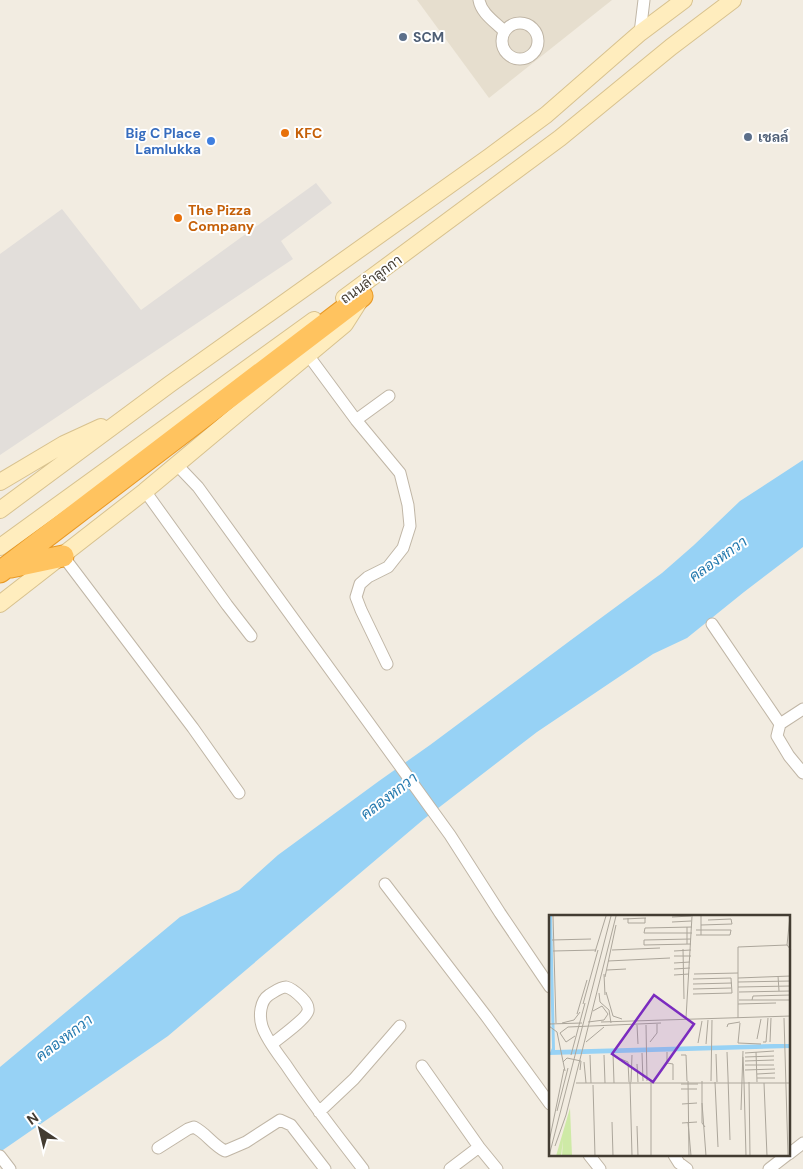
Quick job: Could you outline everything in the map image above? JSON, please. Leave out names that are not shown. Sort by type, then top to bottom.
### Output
[{"type":"highway","points":[[3,570],[362,296]]},
{"type":"highway","points":[[3,570],[63,556]]},
{"type":"main road","points":[[0,510],[170,384],[546,115],[640,33],[684,0]]},
{"type":"main road","name":"ถนนลำลูกกา","points":[[0,547],[385,269],[560,138],[671,47],[733,0]]},
{"type":"main road","points":[[0,604],[145,491],[345,324],[362,296],[385,269]]},
{"type":"main road","points":[[0,482],[64,444],[132,412]]},
{"type":"main road","points":[[0,488],[64,444]]},
{"type":"street","points":[[479,0],[479,4],[486,14],[504,31]]},
{"type":"street","points":[[640,33],[644,0]]},
{"type":"street","points":[[308,355],[356,420],[400,473],[408,505],[410,526],[403,548],[388,567],[368,577],[360,584],[356,597],[388,664]]},
{"type":"street","points":[[356,420],[389,396]]},
{"type":"street","points":[[177,465],[198,487],[384,742],[450,835],[549,986]]},
{"type":"street","points":[[145,491],[251,636]]},
{"type":"street","points":[[63,556],[194,728],[239,793]]},
{"type":"street","points":[[712,624],[780,724]]},
{"type":"street","points":[[803,709],[780,724],[777,736],[789,756],[803,773]]},
{"type":"street","points":[[386,884],[549,1103]]},
{"type":"street","points":[[272,1044],[305,1017],[308,1011],[307,1004],[290,988],[278,989],[265,998],[260,1013],[262,1026],[272,1044],[308,1098],[363,1169]]},
{"type":"street","points":[[320,1112],[354,1078],[400,1026]]},
{"type":"street","points":[[422,1066],[479,1147],[497,1169]]},
{"type":"street","points":[[158,1148],[194,1126],[216,1146],[225,1151],[246,1142],[280,1120],[290,1125],[325,1169]]},
{"type":"street","points":[[790,1155],[803,1143]]},
{"type":"street","points":[[450,1169],[479,1147]]},
{"type":"street","points":[[0,1156],[10,1169]]},
{"type":"street","points":[[591,1156],[600,1169]]},
{"type":"street","points":[[675,1156],[679,1163],[687,1169]]},
{"type":"street","points":[[769,1169],[785,1160]]},
{"type":"shaded area","points":[[417,0],[612,0],[489,98]]},
{"type":"shaded area","points":[[316,183],[332,203],[281,241],[293,259],[0,455],[0,254],[62,209],[141,310]]},
{"type":"water","name":"คลองหกวา","points":[[803,460],[803,547],[687,638],[653,654],[537,732],[424,819],[168,1036],[0,1152],[0,1067],[180,917],[239,890],[278,855],[662,573],[740,501]]},
{"type":"place","name":"SCM","points":[[403,37]]},
{"type":"place","name":"KFC","points":[[285,133]]},
{"type":"place","name":"เชลล์","points":[[748,137]]},
{"type":"place","name":"Big C Place Lamlukka","points":[[211,141]]},
{"type":"place","name":"The Pizza Company","points":[[178,218]]}]
